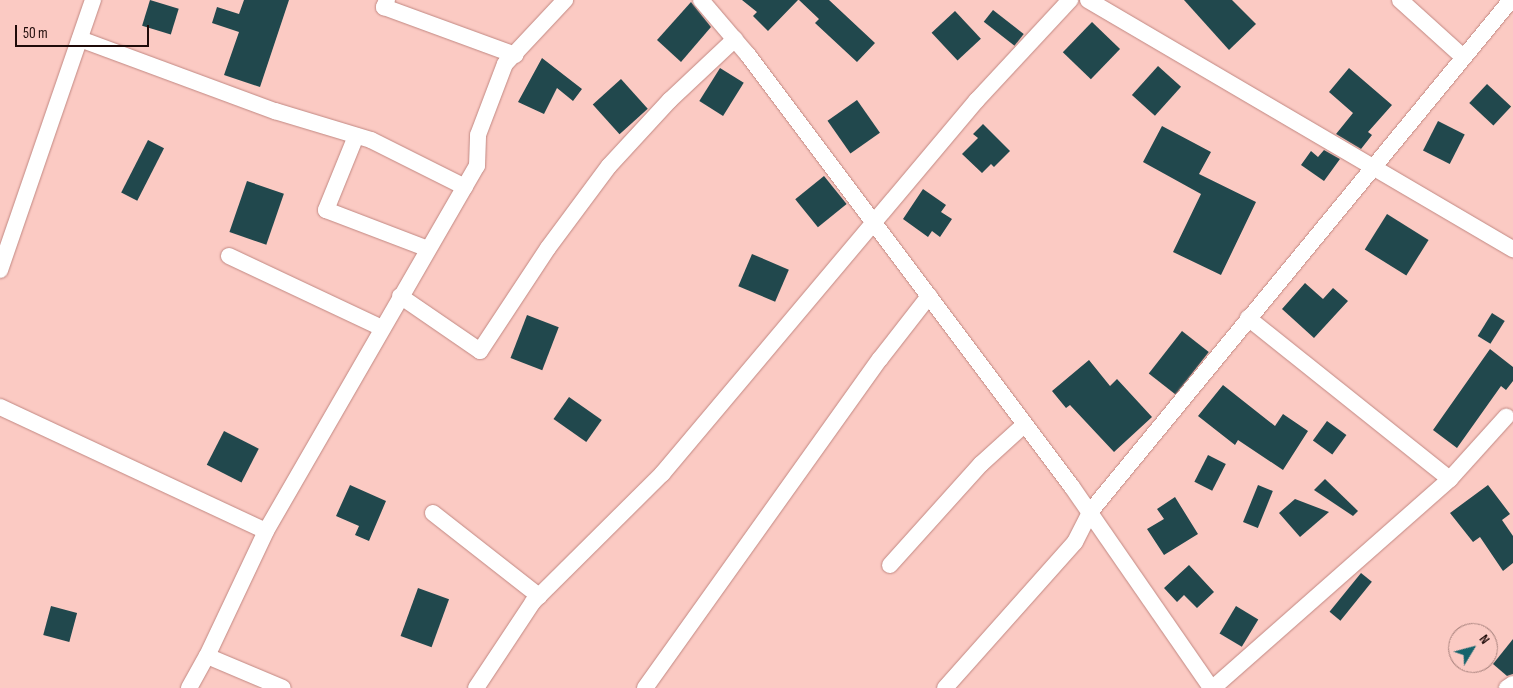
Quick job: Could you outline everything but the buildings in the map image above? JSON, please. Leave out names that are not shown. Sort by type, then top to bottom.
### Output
[{"type":"street","points":[[0,270],[93,0]]},
{"type":"street","points":[[387,0],[384,7],[515,54]]},
{"type":"street","points":[[188,688],[207,656],[266,531],[400,296],[477,166],[478,135],[506,64],[565,0]]},
{"type":"street","points":[[701,0],[734,39],[874,222],[1025,424],[1090,512],[1212,688],[1450,479],[1506,417]]},
{"type":"street","points":[[476,688],[539,596],[662,474],[977,100],[1070,0]]},
{"type":"street","points":[[1088,0],[1513,249]]},
{"type":"street","points":[[1400,0],[1463,57]]},
{"type":"street","points":[[944,688],[1075,542],[1090,512],[1372,166],[1511,0]]},
{"type":"street","points":[[80,39],[275,111],[356,136],[465,187]]},
{"type":"street","points":[[400,296],[480,351],[548,248],[609,166],[670,100],[734,39]]},
{"type":"street","points":[[356,136],[326,210],[428,249]]},
{"type":"street","points":[[229,256],[382,328]]},
{"type":"street","points":[[645,688],[875,367],[929,296]]},
{"type":"street","points":[[1248,318],[1450,479]]},
{"type":"street","points":[[0,407],[266,531]]},
{"type":"street","points":[[890,565],[981,464],[1025,424]]},
{"type":"street","points":[[434,513],[539,596]]},
{"type":"street","points":[[207,656],[283,688]]},
{"type":"street","points":[[1506,688],[1513,684]]}]
